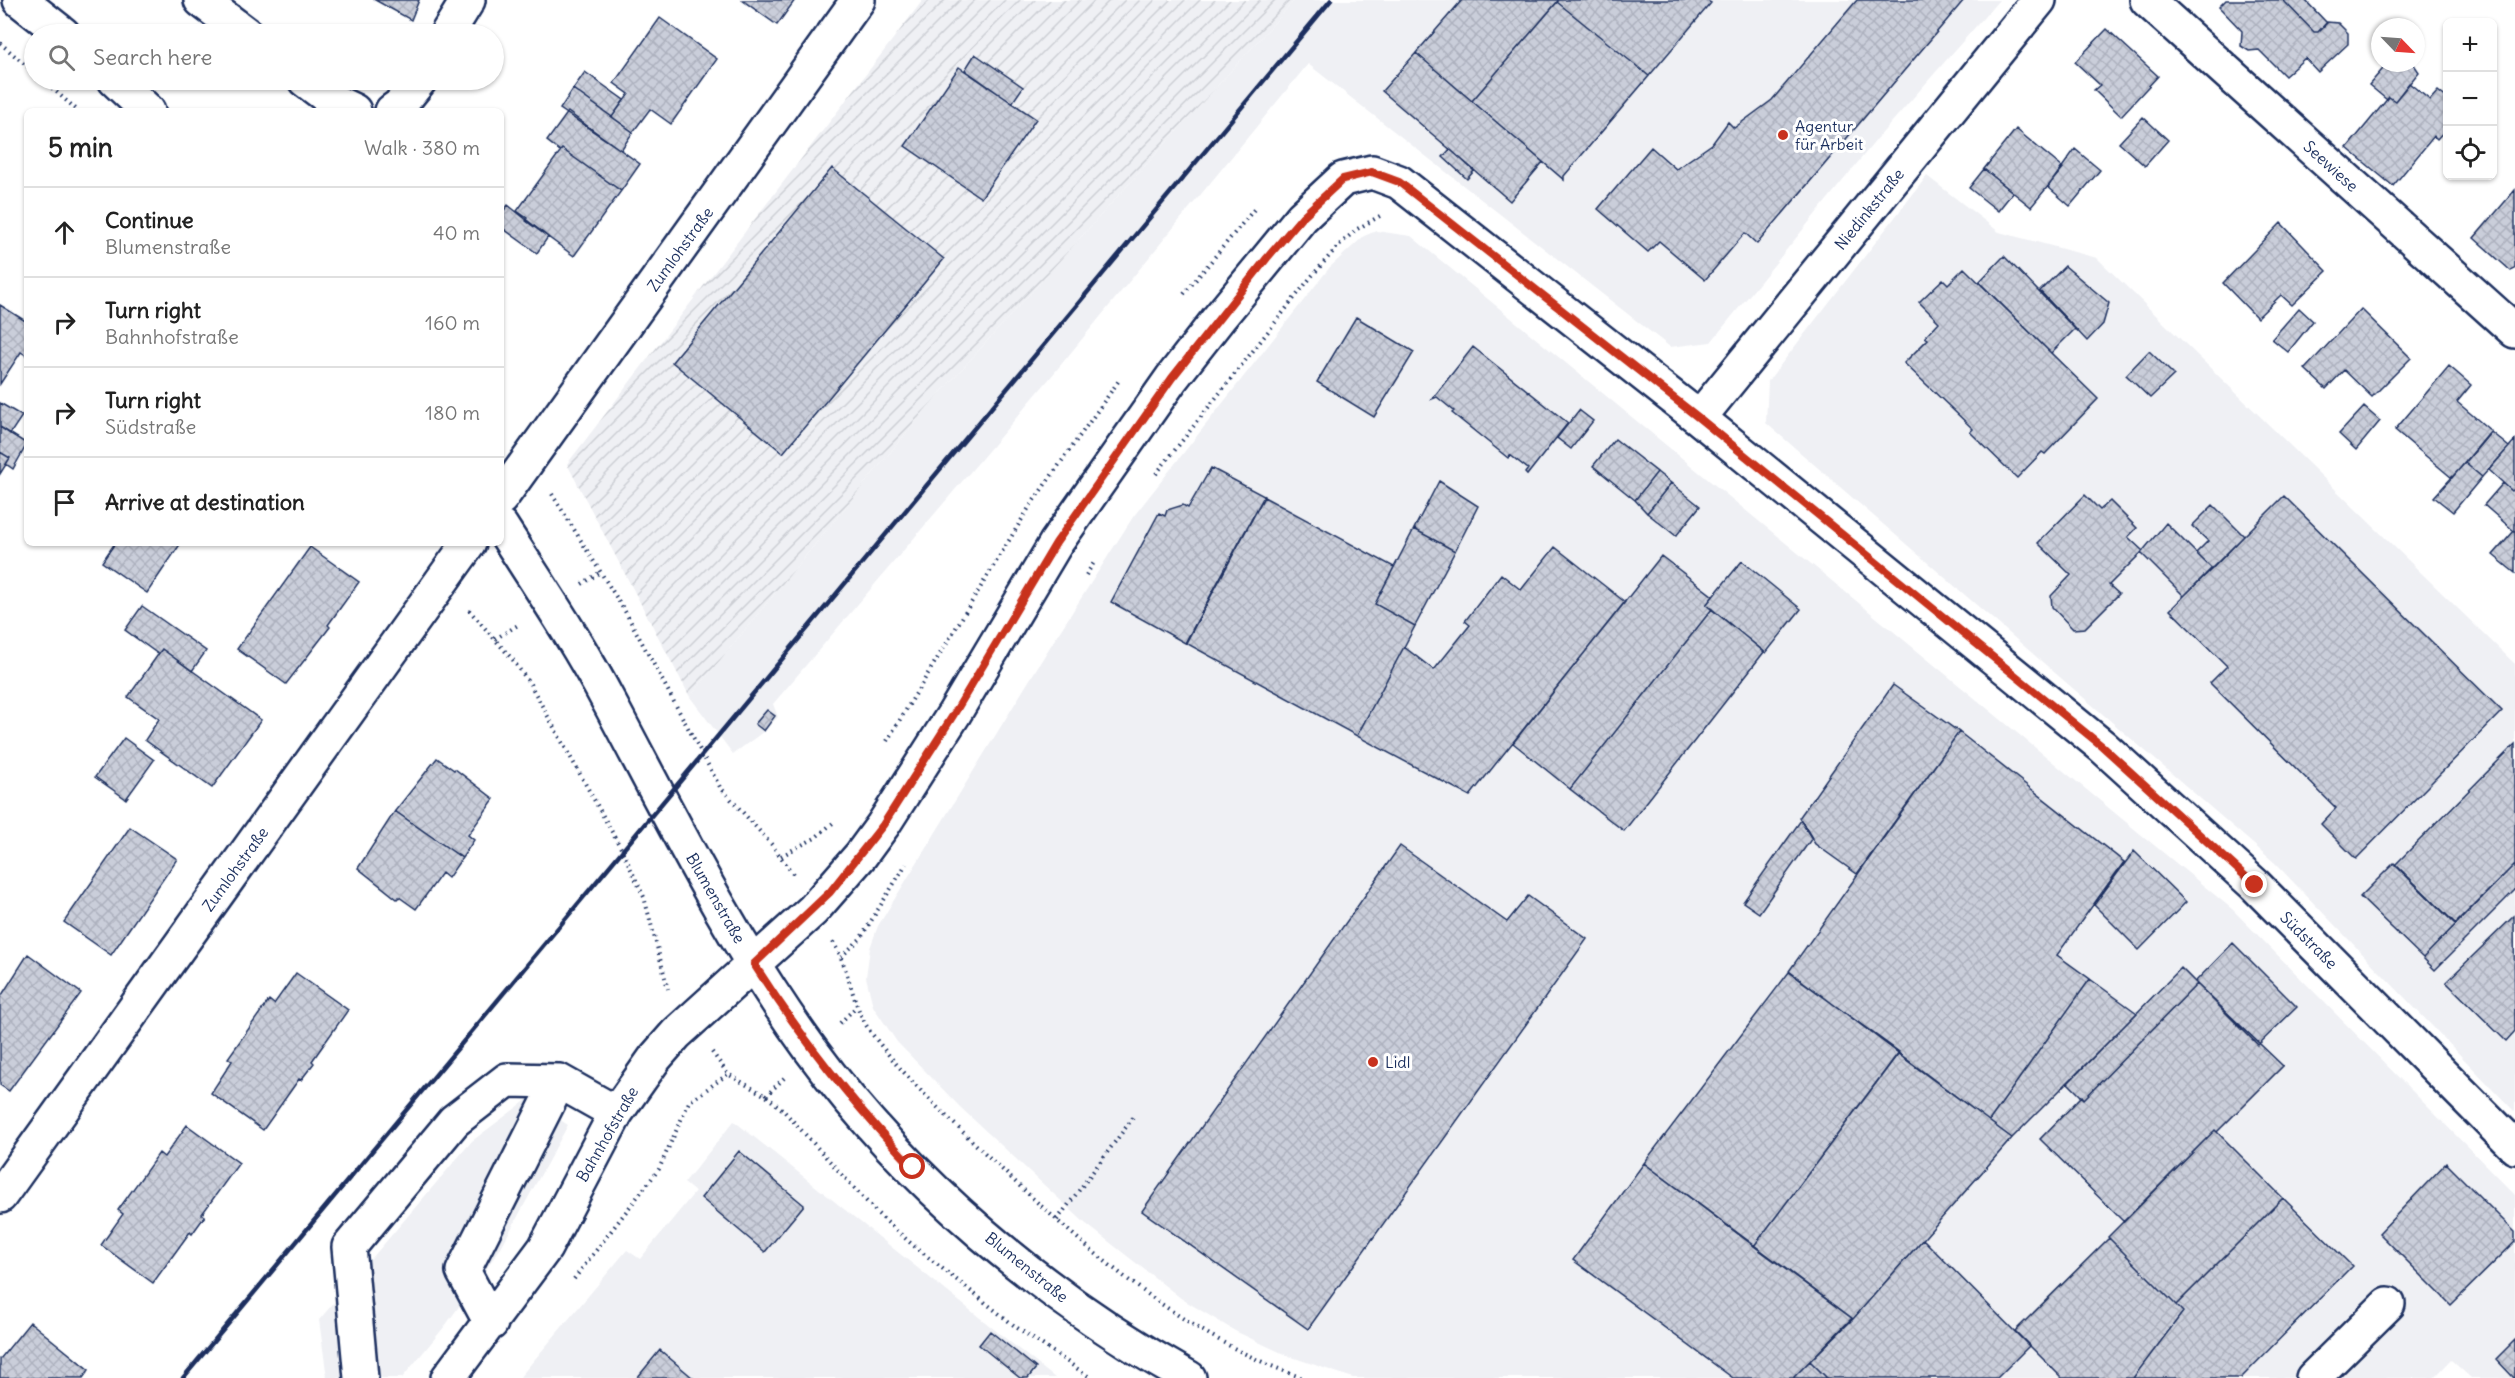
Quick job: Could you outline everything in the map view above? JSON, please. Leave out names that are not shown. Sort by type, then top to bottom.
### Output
[{"type":"street","points":[[20,0],[50,24]]},
{"type":"street","points":[[201,0],[233,24]]},
{"type":"street","points":[[453,24],[468,0]]},
{"type":"street","name":"Zumlohstraße","points":[[504,494],[858,0]]},
{"type":"street","name":"Niedinkstraße","points":[[1699,418],[2039,0]]},
{"type":"street","name":"Seewiese","points":[[2147,0],[2515,331]]},
{"type":"street","points":[[126,90],[145,108]]},
{"type":"street","points":[[318,90],[348,108]]},
{"type":"street","points":[[396,108],[412,90]]},
{"type":"street","name":"Südstraße","points":[[1357,174],[1378,173],[1399,182],[1699,418],[2102,746],[2255,885],[2515,1147]]},
{"type":"street","name":"Bahnhofstraße","points":[[448,1378],[545,1248],[616,1113],[655,1058],[691,1021],[813,910],[861,855],[883,825],[954,714],[1056,543],[1172,378],[1302,217],[1343,179],[1357,174]]},
{"type":"street","name":"Blumenstraße","points":[[504,531],[609,701],[646,774],[754,964],[787,1017],[845,1094],[946,1199],[991,1239],[1069,1301],[1154,1359],[1189,1378]]},
{"type":"street","name":"Zumlohstraße","points":[[0,1196],[467,546]]},
{"type":"street","points":[[361,1378],[349,1247],[454,1121],[507,1080],[559,1081],[616,1113]]},
{"type":"street","points":[[491,1323],[463,1271],[559,1081]]},
{"type":"street","points":[[2313,1378],[2388,1304]]},
{"type":"path","points":[[0,43],[24,63]]},
{"type":"path","points":[[54,90],[75,108]]},
{"type":"path","points":[[1153,477],[1324,261],[1357,230],[1383,214],[1399,182]]},
{"type":"path","points":[[528,460],[602,571],[720,787],[786,863],[841,957],[856,1007],[872,1033],[908,1077],[968,1137],[1058,1220],[1138,1286],[1203,1330],[1255,1359],[1303,1378]]},
{"type":"path","points":[[1081,582],[1100,552]]},
{"type":"path","points":[[495,639],[530,684],[622,850],[644,897],[668,989],[728,1074],[766,1096],[782,1109],[878,1214],[914,1246],[1017,1327],[1090,1378]]},
{"type":"path","points":[[841,957],[860,939],[910,858]]},
{"type":"path","points":[[567,1288],[659,1169],[689,1102],[728,1074]]},
{"type":"path","points":[[1058,1220],[1135,1115]]},
{"type":"shaded area","points":[[923,0],[1295,0],[925,410],[690,697],[567,464]]},
{"type":"shaded area","points":[[1295,0],[1999,0],[1877,139],[1711,342],[1670,347],[1308,64],[1050,378],[773,704],[778,717],[763,732],[733,754],[690,697],[925,410]]},
{"type":"shaded area","points":[[1927,176],[1999,232],[2097,258],[2515,664],[2515,1112],[2275,863],[1766,423],[1768,381]]},
{"type":"shaded area","points":[[1376,231],[1411,236],[2232,909],[2515,1195],[2515,1378],[2471,1378],[2451,1360],[2434,1378],[1353,1378],[1286,1355],[1235,1331],[1182,1299],[1085,1223],[961,1108],[897,1042],[873,1006],[866,977],[870,948],[878,926],[1133,517],[1330,267],[1364,236]]},
{"type":"shaded area","points":[[528,1099],[568,1125],[500,1249],[445,1326],[402,1378],[327,1378],[319,1320],[472,1141]]},
{"type":"shaded area","points":[[734,1121],[1055,1378],[519,1378],[627,1250],[640,1259],[695,1192],[684,1183]]},
{"type":"building","points":[[375,0],[419,0],[411,20]]},
{"type":"building","points":[[742,0],[795,0],[777,25]]},
{"type":"building","points":[[1462,0],[1559,0],[1472,101],[1416,53]]},
{"type":"building","points":[[1559,0],[1706,0],[1711,3],[1649,76],[1557,2]]},
{"type":"building","name":"Agentur für Arbeit","points":[[1857,0],[1964,0],[1757,244],[1745,233],[1705,280],[1659,241],[1648,252],[1598,209],[1651,147],[1676,169],[1712,144],[1728,122],[1734,128],[1772,100]]},
{"type":"building","points":[[2226,0],[2283,0],[2314,32],[2318,32],[2327,22],[2338,23],[2348,33],[2348,44],[2318,72],[2305,58],[2285,76],[2259,50],[2249,51],[2241,46],[2242,31],[2219,7]]},
{"type":"building","points":[[2283,0],[2305,0],[2327,23],[2318,32],[2314,32]]},
{"type":"building","points":[[1557,2],[1649,76],[1564,176],[1564,180],[1472,101]]},
{"type":"building","points":[[660,18],[717,59],[671,124],[650,109],[633,132],[612,117],[629,94],[614,83]]},
{"type":"building","points":[[2107,29],[2158,76],[2121,116],[2094,90],[2100,85],[2075,62]]},
{"type":"building","points":[[1416,53],[1543,162],[1510,201],[1382,91]]},
{"type":"building","points":[[975,54],[1023,87],[1012,103],[965,70]]},
{"type":"building","points":[[959,67],[1036,119],[981,198],[905,146]]},
{"type":"building","points":[[585,72],[624,100],[612,117],[573,89]]},
{"type":"building","points":[[2380,72],[2419,72],[2395,101],[2389,97],[2387,100],[2369,85]]},
{"type":"building","points":[[2409,83],[2430,100],[2438,91],[2443,95],[2443,132],[2437,139],[2434,136],[2393,186],[2347,148],[2389,97],[2395,101]]},
{"type":"building","points":[[573,89],[633,132],[621,150],[560,109]]},
{"type":"building","points":[[568,112],[640,164],[621,191],[547,141]]},
{"type":"building","points":[[2143,117],[2168,140],[2145,166],[2119,143]]},
{"type":"building","points":[[2016,129],[2063,168],[2031,207],[1984,169]]},
{"type":"building","points":[[562,149],[621,191],[574,256],[526,221],[527,218],[517,211]]},
{"type":"building","points":[[1450,149],[1474,171],[1467,179],[1443,157]]},
{"type":"building","points":[[2075,149],[2100,170],[2070,206],[2048,187]]},
{"type":"building","points":[[832,168],[944,259],[783,453],[672,362]]},
{"type":"building","points":[[1984,169],[2013,192],[1998,211],[1969,188]]},
{"type":"building","points":[[2515,190],[2515,267],[2511,271],[2474,238]]},
{"type":"building","points":[[508,205],[548,237],[537,253],[504,229],[504,210]]},
{"type":"building","points":[[2281,223],[2327,271],[2292,305],[2281,295],[2257,318],[2223,283]]},
{"type":"building","points":[[2004,256],[2075,329],[2051,353],[1979,282]]},
{"type":"building","points":[[2065,266],[2109,303],[2103,324],[2087,341],[2040,291]]},
{"type":"building","points":[[1964,268],[2098,399],[2045,454],[2042,452],[2017,478],[1970,432],[1973,429],[1904,363],[1928,339],[1925,337],[1939,322],[1919,302],[1943,279],[1948,284]]},
{"type":"building","points":[[0,305],[24,320],[24,354],[21,352],[0,384]]},
{"type":"building","points":[[2299,308],[2313,321],[2288,352],[2272,339]]},
{"type":"building","points":[[2361,309],[2411,358],[2372,397],[2344,370],[2326,389],[2305,369]]},
{"type":"building","points":[[1356,317],[1414,352],[1374,417],[1317,382]]},
{"type":"building","points":[[1473,347],[1568,423],[1527,475],[1525,473],[1528,469],[1510,455],[1508,458],[1452,413],[1454,411],[1437,397],[1432,399]]},
{"type":"building","points":[[2149,351],[2174,375],[2150,398],[2126,375]]},
{"type":"building","points":[[2449,366],[2471,385],[2457,402],[2491,431],[2452,478],[2395,430]]},
{"type":"building","points":[[0,403],[22,416],[10,434],[0,427]]},
{"type":"building","points":[[2364,407],[2380,421],[2356,450],[2339,434]]},
{"type":"building","points":[[1579,410],[1593,421],[1571,449],[1557,438]]},
{"type":"building","points":[[0,427],[24,442],[24,449],[13,469],[6,464],[10,458],[0,452]]},
{"type":"building","points":[[2491,432],[2509,447],[2482,477],[2465,463]]},
{"type":"building","points":[[1615,439],[1657,472],[1635,500],[1593,466]]},
{"type":"building","points":[[2515,440],[2515,488],[2512,491],[2489,470]]},
{"type":"building","points":[[0,452],[10,458],[0,474]]},
{"type":"building","points":[[2465,463],[2482,477],[2453,512],[2434,497]]},
{"type":"building","points":[[1211,468],[1264,496],[1185,643],[1111,602],[1159,513],[1165,516],[1167,510],[1183,505],[1188,508]]},
{"type":"building","points":[[1657,472],[1671,483],[1647,513],[1635,500]]},
{"type":"building","points":[[1439,481],[1478,506],[1455,551],[1414,529]]},
{"type":"building","points":[[1671,483],[1700,506],[1676,536],[1647,513]]},
{"type":"building","points":[[2503,483],[2512,491],[2515,488],[2515,573],[2493,555],[2514,531],[2484,505]]},
{"type":"building","points":[[2085,495],[2100,510],[2110,501],[2137,528],[2128,537],[2143,551],[2109,585],[2119,594],[2085,628],[2073,629],[2052,607],[2051,596],[2071,575],[2038,543]]},
{"type":"building","points":[[2284,496],[2502,711],[2356,859],[2321,824],[2336,808],[2210,683],[2227,666],[2170,610]]},
{"type":"building","points":[[1264,497],[1394,567],[1375,604],[1415,626],[1357,736],[1186,643]]},
{"type":"building","points":[[2213,505],[2244,536],[2212,569],[2196,553],[2208,541],[2192,526]]},
{"type":"building","points":[[2166,523],[2212,569],[2184,596],[2141,553]]},
{"type":"building","points":[[1414,529],[1455,551],[1415,626],[1375,604]]},
{"type":"building","points":[[113,546],[179,546],[147,593],[102,562]]},
{"type":"building","points":[[310,547],[359,582],[328,625],[330,627],[286,684],[237,649]]},
{"type":"building","points":[[1555,547],[1625,602],[1470,796],[1357,736],[1404,647],[1434,670],[1470,625],[1465,621],[1501,574],[1521,590]]},
{"type":"building","points":[[1661,556],[1713,596],[1706,605],[1712,609],[1570,789],[1513,743]]},
{"type":"building","points":[[1742,561],[1801,609],[1766,653],[1706,605]]},
{"type":"building","points":[[142,606],[206,651],[192,671],[162,649],[158,654],[125,630]]},
{"type":"building","points":[[1712,609],[1764,652],[1624,831],[1570,789]]},
{"type":"building","points":[[162,649],[261,720],[212,788],[145,740],[159,719],[128,697]]},
{"type":"building","points":[[1893,685],[1959,732],[1857,874],[1815,844],[1799,818]]},
{"type":"building","points":[[767,710],[775,716],[764,731],[755,724]]},
{"type":"building","points":[[1959,732],[2124,862],[2057,955],[2090,979],[1989,1121],[1789,971]]},
{"type":"building","points":[[124,738],[154,760],[126,799],[95,777]]},
{"type":"building","points":[[2515,744],[2515,864],[2455,924],[2395,865]]},
{"type":"building","points":[[437,758],[494,799],[468,835],[474,840],[462,858],[395,811]]},
{"type":"building","points":[[395,811],[462,858],[448,878],[442,873],[416,909],[399,897],[397,899],[358,868]]},
{"type":"building","points":[[1801,820],[1812,838],[1759,913],[1743,902]]},
{"type":"building","points":[[130,827],[177,859],[111,955],[64,922]]},
{"type":"building","name":"Lidl","points":[[1400,846],[1507,922],[1528,896],[1587,939],[1308,1329],[1142,1211]]},
{"type":"building","points":[[2134,851],[2186,902],[2139,950],[2094,905]]},
{"type":"building","points":[[2394,863],[2456,924],[2423,958],[2360,897]]},
{"type":"building","points":[[2515,864],[2515,890],[2435,970],[2423,958]]},
{"type":"building","points":[[2514,916],[2515,1031],[2506,1041],[2446,982]]},
{"type":"building","points":[[2233,943],[2297,1007],[2258,1045],[2195,982]]},
{"type":"building","points":[[28,954],[81,993],[9,1091],[0,1085],[0,998]]},
{"type":"building","points":[[2181,968],[2197,984],[2084,1099],[2068,1083]]},
{"type":"building","points":[[1789,972],[1899,1052],[1754,1246],[1644,1163]]},
{"type":"building","points":[[296,973],[348,1010],[312,1061],[314,1063],[301,1080],[299,1079],[263,1130],[211,1093],[232,1061],[228,1058],[269,1000],[274,1004]]},
{"type":"building","points":[[2090,979],[2137,1013],[2012,1138],[1989,1121]]},
{"type":"building","points":[[2197,984],[2283,1066],[2217,1132],[2215,1130],[2124,1222],[2040,1139],[2082,1096],[2084,1099]]},
{"type":"building","points":[[1898,1054],[2012,1138],[1853,1319],[1754,1246]]},
{"type":"building","points":[[187,1125],[239,1163],[202,1214],[205,1216],[192,1234],[190,1232],[153,1283],[101,1245],[123,1214],[118,1210],[159,1153],[164,1157]]},
{"type":"building","points":[[2215,1130],[2283,1198],[2176,1305],[2108,1237]]},
{"type":"building","points":[[739,1151],[804,1205],[765,1252],[701,1198]]},
{"type":"building","points":[[1644,1163],[1852,1318],[1793,1378],[1733,1378],[1573,1260]]},
{"type":"building","points":[[2446,1163],[2515,1232],[2515,1242],[2451,1305],[2379,1233]]},
{"type":"building","points":[[2283,1198],[2352,1266],[2241,1378],[2133,1378],[2183,1312],[2176,1305]]},
{"type":"building","points":[[2109,1238],[2183,1312],[2133,1378],[2062,1378],[2015,1331]]},
{"type":"building","points":[[1923,1239],[2029,1346],[1997,1378],[1827,1378],[1810,1361],[1853,1319]]},
{"type":"building","points":[[30,1322],[89,1370],[83,1378],[0,1378],[0,1359]]},
{"type":"building","points":[[990,1331],[1036,1368],[1028,1378],[1020,1378],[979,1345]]},
{"type":"building","points":[[2515,1340],[2515,1378],[2514,1378],[2496,1359]]},
{"type":"building","points":[[660,1350],[693,1378],[637,1378]]},
{"type":"building","points":[[1810,1361],[1827,1378],[1793,1378]]},
{"type":"railway","points":[[183,1378],[1331,0]]},
{"type":"place","name":"Agentur für Arbeit","points":[[1783,135]]},
{"type":"place","name":"Lidl","points":[[1373,1062]]},
{"type":"route","points":[[913,1167],[845,1094],[812,1052],[754,964],[830,892],[883,825],[954,714],[1056,543],[1172,378],[1302,217],[1343,179],[1357,174],[1372,172],[1399,182],[1699,418],[2102,746],[2255,885]]}]
